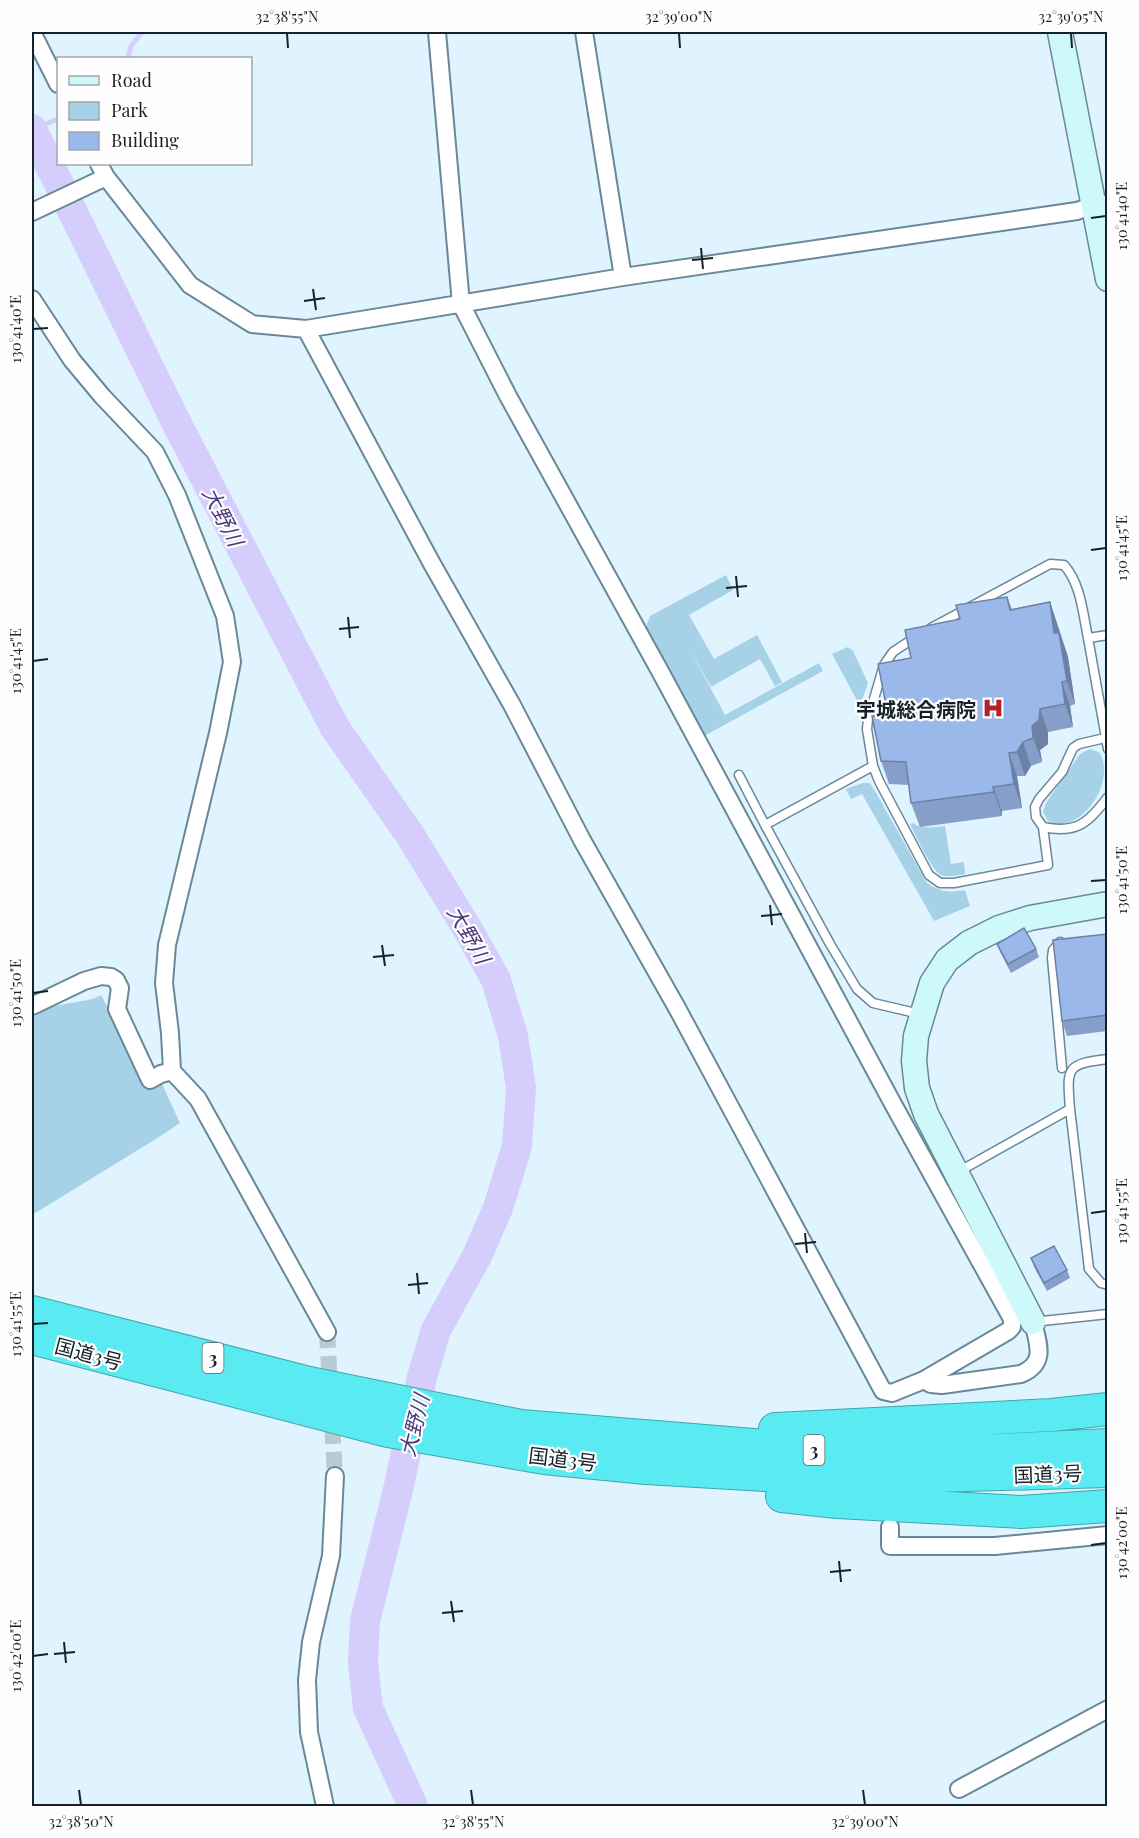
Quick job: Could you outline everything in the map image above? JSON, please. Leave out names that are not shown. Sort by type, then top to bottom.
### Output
[{"type":"highway","name":"国道3号","points":[[32,1312],[309,1383],[395,1400],[528,1438],[646,1468],[831,1479],[1107,1471]]},
{"type":"highway","name":"国道3号","points":[[32,1338],[388,1431],[826,1451],[1000,1450],[1107,1445]]},
{"type":"highway","points":[[528,1438],[654,1428],[812,1429],[1051,1415],[1107,1408]]},
{"type":"highway","points":[[528,1438],[598,1475],[837,1502],[1021,1512],[1107,1506]]},
{"type":"street","points":[[32,32],[57,82]]},
{"type":"street","points":[[306,329],[431,562],[512,705],[582,840],[677,1008],[883,1391],[892,1401],[1008,1331],[1012,1327],[1012,1319],[508,396],[461,304],[437,32]]},
{"type":"street","points":[[584,32],[623,277]]},
{"type":"street","points":[[1060,32],[1100,205],[1107,279]]},
{"type":"street","points":[[33,212],[100,175],[190,285],[252,324],[306,329],[623,277],[1077,211],[1100,205]]},
{"type":"street","points":[[32,299],[72,360],[102,396],[155,452],[177,495],[225,616],[232,662],[218,732],[167,945],[164,982],[172,1071],[198,1099],[327,1332]]},
{"type":"street","points":[[924,1380],[931,1384],[942,1385],[1021,1374],[1032,1370],[1039,1359],[1039,1347],[1033,1322],[926,1114],[917,1088],[914,1061],[916,1036],[932,984],[947,960],[969,943],[999,928],[1030,918],[1107,904]]},
{"type":"street","points":[[32,1006],[84,981],[101,976],[111,977],[116,980],[120,988],[117,1009],[150,1080],[172,1071]]},
{"type":"street","points":[[325,1806],[309,1732],[307,1680],[310,1642],[331,1556],[334,1476]]},
{"type":"street","points":[[890,1527],[890,1546],[995,1546],[1107,1535]]},
{"type":"street","points":[[959,1789],[1107,1709]]},
{"type":"lane","points":[[1105,738],[1079,744],[1073,748],[1062,772],[1035,807],[1036,817],[1043,827],[1048,865],[954,883],[940,883],[929,875],[879,781],[873,766],[867,729],[884,665],[893,652],[905,642],[1050,564],[1064,565],[1072,574],[1079,594],[1107,749]]},
{"type":"lane","points":[[1088,638],[1107,635]]},
{"type":"lane","points":[[765,825],[873,766]]},
{"type":"lane","points":[[739,776],[857,989],[873,1003],[922,1015]]},
{"type":"lane","points":[[1043,827],[1058,830],[1075,827],[1091,819],[1107,797]]},
{"type":"lane","points":[[1062,1068],[1052,958],[1053,950],[1064,939]]},
{"type":"lane","points":[[1107,1059],[1080,1062],[1072,1068],[1068,1076],[1089,1269],[1095,1278],[1107,1285]]},
{"type":"lane","points":[[956,1174],[1070,1109]]},
{"type":"lane","points":[[1033,1322],[1107,1314]]},
{"type":"green space","points":[[726,575],[733,590],[689,615],[714,659],[757,635],[782,682],[775,686],[760,659],[711,687],[688,646],[725,715],[819,663],[823,671],[704,736],[646,627],[650,616]]},
{"type":"green space","points":[[848,647],[853,651],[868,683],[860,706],[832,654]]},
{"type":"green space","points":[[1090,749],[1099,752],[1103,762],[1102,785],[1097,796],[1091,806],[1073,821],[1062,824],[1048,821],[1043,812],[1046,803],[1080,754]]},
{"type":"green space","points":[[870,783],[927,883],[945,891],[965,890],[970,906],[934,921],[862,794],[851,799],[846,789]]},
{"type":"green space","points":[[910,824],[924,827],[945,826],[951,864],[964,862],[965,874],[947,876],[937,872]]},
{"type":"green space","points":[[101,995],[152,1089],[162,1084],[180,1123],[32,1215],[32,1018],[49,1007],[93,999]]},
{"type":"building","points":[[1007,597],[1010,610],[1050,602],[1054,633],[1059,633],[1067,681],[1062,682],[1065,704],[1040,709],[1039,720],[1032,726],[1033,738],[1023,742],[1017,752],[1009,753],[1014,784],[993,787],[994,792],[911,803],[906,762],[881,761],[872,716],[888,715],[878,664],[911,658],[905,630],[960,619],[956,605]]},
{"type":"building","points":[[1024,928],[1036,949],[1008,964],[997,944]]},
{"type":"building","points":[[1107,934],[1107,1015],[1062,1021],[1053,940]]},
{"type":"building","points":[[1054,1246],[1067,1270],[1044,1283],[1031,1258]]},
{"type":"waterway","points":[[128,57],[131,46],[142,32]]},
{"type":"waterway","points":[[32,129],[57,119]]},
{"type":"waterway","name":"大野川","points":[[32,129],[176,422],[335,728],[410,835],[470,933],[496,980],[513,1036],[521,1088],[517,1146],[498,1208],[477,1256],[436,1330],[422,1377],[398,1490],[365,1621],[363,1663],[368,1708],[413,1806]]},
{"type":"tunnel","points":[[327,1332],[335,1476]]},
{"type":"place","name":"宇城総合病院","points":[[993,708]]}]
